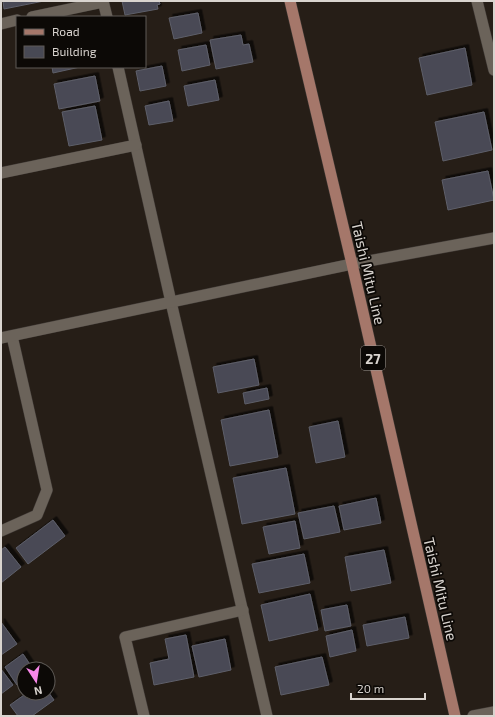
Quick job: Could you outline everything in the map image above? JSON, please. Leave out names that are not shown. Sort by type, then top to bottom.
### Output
[{"type":"main road","name":"Taishi Mitu Line","points":[[290,1],[352,264],[455,716]]},
{"type":"street","points":[[36,16],[103,1],[107,16]]},
{"type":"street","points":[[477,1],[494,70]]},
{"type":"street","points":[[1,24],[16,20]]},
{"type":"street","points":[[118,68],[267,716]]},
{"type":"street","points":[[1,173],[136,145]]},
{"type":"street","points":[[1,531],[37,515],[47,490],[6,337],[352,264],[494,238]]},
{"type":"street","points":[[144,716],[125,637],[243,610]]},
{"type":"street","points":[[473,716],[494,712]]},
{"type":"building","points":[[3,1],[44,1],[4,9]]},
{"type":"building","points":[[122,1],[159,1],[160,4],[157,5],[158,9],[125,15]]},
{"type":"building","points":[[198,13],[202,33],[174,39],[169,18]]},
{"type":"building","points":[[241,35],[243,45],[249,44],[253,62],[216,69],[210,40]]},
{"type":"building","points":[[206,45],[210,65],[182,71],[178,50]]},
{"type":"building","points":[[465,48],[472,85],[427,95],[419,58]]},
{"type":"building","points":[[162,66],[166,86],[140,91],[136,71]]},
{"type":"building","points":[[52,68],[76,68],[53,73]]},
{"type":"building","points":[[95,76],[100,101],[59,109],[54,84]]},
{"type":"building","points":[[215,80],[219,100],[188,106],[184,86]]},
{"type":"building","points":[[169,101],[173,121],[149,125],[145,106]]},
{"type":"building","points":[[95,106],[102,140],[69,146],[62,112]]},
{"type":"building","points":[[484,112],[492,150],[443,161],[435,122]]},
{"type":"building","points":[[488,171],[494,200],[448,210],[442,180]]},
{"type":"building","points":[[254,359],[259,385],[218,393],[213,367]]},
{"type":"building","points":[[267,388],[269,399],[245,404],[243,393]]},
{"type":"building","points":[[269,410],[278,457],[230,466],[221,420]]},
{"type":"building","points":[[338,421],[345,457],[316,463],[309,427]]},
{"type":"building","points":[[286,468],[295,514],[242,524],[233,478]]},
{"type":"building","points":[[376,498],[381,523],[344,530],[339,506]]},
{"type":"building","points":[[334,506],[340,532],[304,539],[298,513]]},
{"type":"building","points":[[53,520],[65,536],[28,564],[16,548]]},
{"type":"building","points":[[295,521],[300,548],[269,554],[263,527]]},
{"type":"building","points":[[5,547],[21,567],[1,583],[1,550]]},
{"type":"building","points":[[384,550],[391,583],[351,591],[345,557]]},
{"type":"building","points":[[304,554],[310,583],[259,593],[252,564]]},
{"type":"building","points":[[310,594],[318,630],[269,641],[261,605]]},
{"type":"building","points":[[347,605],[351,626],[325,631],[321,610]]},
{"type":"building","points":[[405,617],[409,638],[367,646],[363,625]]},
{"type":"building","points":[[1,622],[17,644],[1,655]]},
{"type":"building","points":[[352,630],[356,651],[330,657],[326,636]]},
{"type":"building","points":[[186,635],[194,677],[154,685],[150,663],[169,659],[165,639]]},
{"type":"building","points":[[225,639],[231,670],[199,677],[192,646]]},
{"type":"building","points":[[23,654],[28,661],[16,661],[16,684],[5,667]]},
{"type":"building","points":[[322,657],[329,685],[281,695],[275,667]]},
{"type":"building","points":[[1,669],[13,685],[1,694]]},
{"type":"building","points":[[16,701],[53,701],[32,716],[18,716],[10,705]]}]
